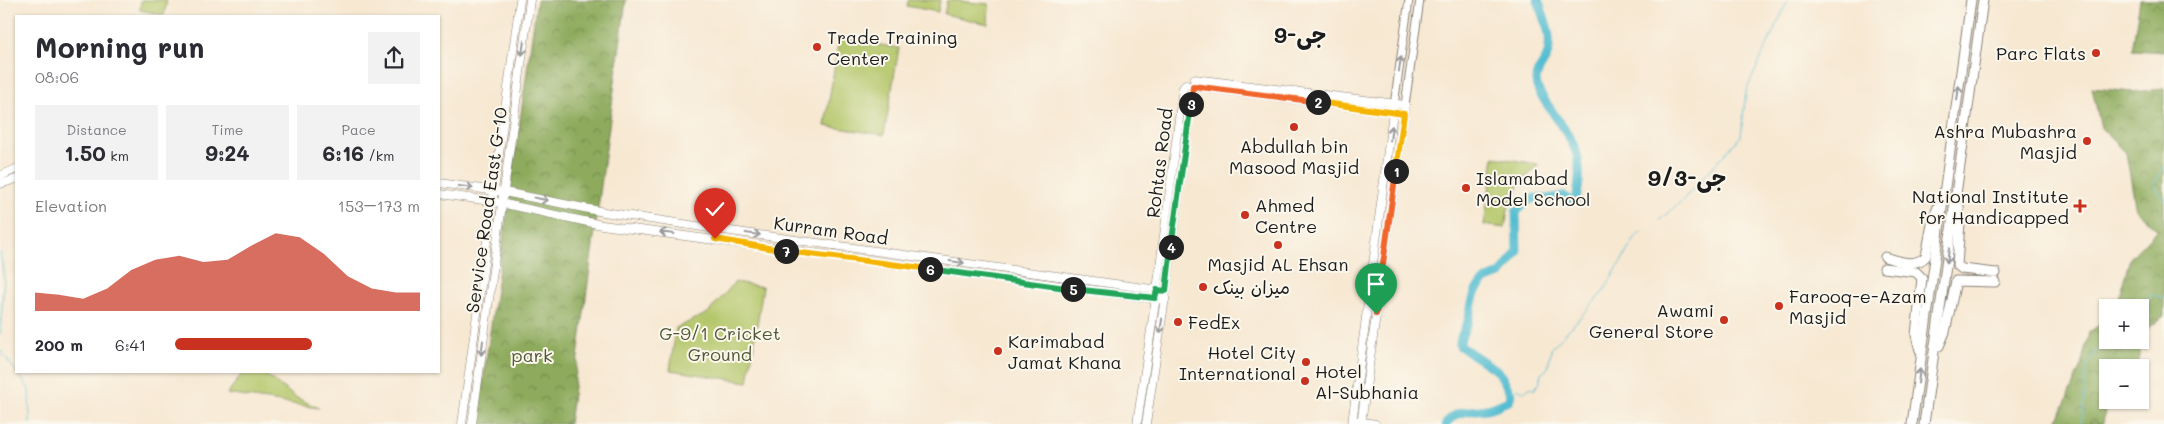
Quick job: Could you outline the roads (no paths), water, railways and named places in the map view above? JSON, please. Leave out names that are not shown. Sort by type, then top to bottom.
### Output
[{"type":"main road","name":"Service Road East G-10","points":[[462,424],[520,0]]},
{"type":"main road","name":"Service Road East G-10","points":[[472,424],[530,0]]},
{"type":"main road","points":[[1912,424],[1971,0]]},
{"type":"main road","points":[[1924,424],[1983,0]]},
{"type":"main road","points":[[1191,84],[1405,105],[1361,423]]},
{"type":"main road","points":[[1191,84],[1393,112],[1352,422],[1375,424]]},
{"type":"main road","name":"Rohtas Road","points":[[1146,424],[1165,300],[1191,84]]},
{"type":"main road","name":"Rohtas Road","points":[[1137,424],[1183,88],[1191,84]]},
{"type":"main road","points":[[1953,132],[1956,138],[1965,135]]},
{"type":"main road","points":[[0,181],[15,171]]},
{"type":"main road","points":[[0,181],[15,179]]},
{"type":"main road","name":"Kurram Road","points":[[440,183],[493,190],[604,212],[707,228],[1156,294],[1165,300]]},
{"type":"main road","points":[[1884,268],[1910,267],[1926,256],[1933,219],[1946,190]]},
{"type":"main road","points":[[1957,190],[1960,224],[1957,264],[1962,269],[1996,273]]},
{"type":"main road","name":"Kurram Road","points":[[440,194],[502,203],[602,225],[815,255],[1156,294],[1166,291]]},
{"type":"main road","points":[[1885,257],[1898,266]]},
{"type":"main road","points":[[1910,267],[1922,278],[1916,335],[1922,355]]},
{"type":"main road","points":[[1934,357],[1945,332],[1956,281],[1995,282]]},
{"type":"street","points":[[1404,114],[1393,112],[1409,0]]},
{"type":"street","points":[[1405,105],[1420,0]]},
{"type":"waterway","points":[[1446,424],[1450,419],[1459,414],[1489,408],[1509,401],[1511,394],[1499,372],[1460,346],[1460,342],[1468,321],[1473,297],[1479,286],[1484,281],[1501,274],[1517,252],[1516,212],[1534,198],[1547,199],[1564,196],[1569,201],[1576,199],[1579,183],[1578,158],[1569,137],[1541,96],[1536,83],[1537,73],[1549,49],[1549,35],[1538,0]]},
{"type":"waterway","points":[[1658,221],[1683,200],[1741,136],[1746,91],[1788,0]]},
{"type":"waterway","points":[[2164,167],[2154,185],[2164,200]]},
{"type":"waterway","points":[[1511,394],[1518,388],[1524,392],[1531,387],[1534,390],[1540,381],[1541,374],[1548,368],[1551,349],[1603,292],[1637,235],[1642,231]]},
{"type":"waterway","points":[[0,252],[4,278],[0,334]]},
{"type":"waterway","points":[[2148,299],[2151,295],[2164,298]]},
{"type":"waterway","points":[[2081,424],[2087,368],[2091,358],[2099,348]]},
{"type":"waterway","points":[[0,350],[15,370]]},
{"type":"waterway","points":[[17,373],[29,389],[30,424]]},
{"type":"place","name":"Trade Training Center","points":[[817,47]]},
{"type":"place","name":"Parc Flats","points":[[2096,53]]},
{"type":"place","name":"Abdullah bin Masood Masjid","points":[[1294,127]]},
{"type":"place","name":"Ashra Mubashra Masjid","points":[[2087,141]]},
{"type":"place","name":"Islamabad Model School","points":[[1466,188]]},
{"type":"place","name":"National Institute for Handicapped","points":[[2080,206]]},
{"type":"place","name":"Ahmed Centre","points":[[1245,215]]},
{"type":"place","name":"Masjid AL Ehsan","points":[[1278,245]]},
{"type":"place","name":"میزان بینک","points":[[1203,287]]},
{"type":"place","name":"Farooq-e-Azam Masjid","points":[[1779,306]]},
{"type":"place","name":"Awami General Store","points":[[1724,320]]},
{"type":"place","name":"FedEx","points":[[1178,322]]},
{"type":"place","name":"Karimabad Jamat Khana","points":[[998,351]]},
{"type":"place","name":"Hotel City International","points":[[1306,362]]},
{"type":"place","name":"Hotel Al-Subhania","points":[[1305,381]]},
{"type":"district","name":"جی-9","points":[[1300,34]]},
{"type":"district","name":"جی-9/3","points":[[1687,177]]},
{"type":"park label","name":"G-9/1 Cricket Ground","points":[[720,343]]},
{"type":"park label","name":"park","points":[[532,355]]}]
